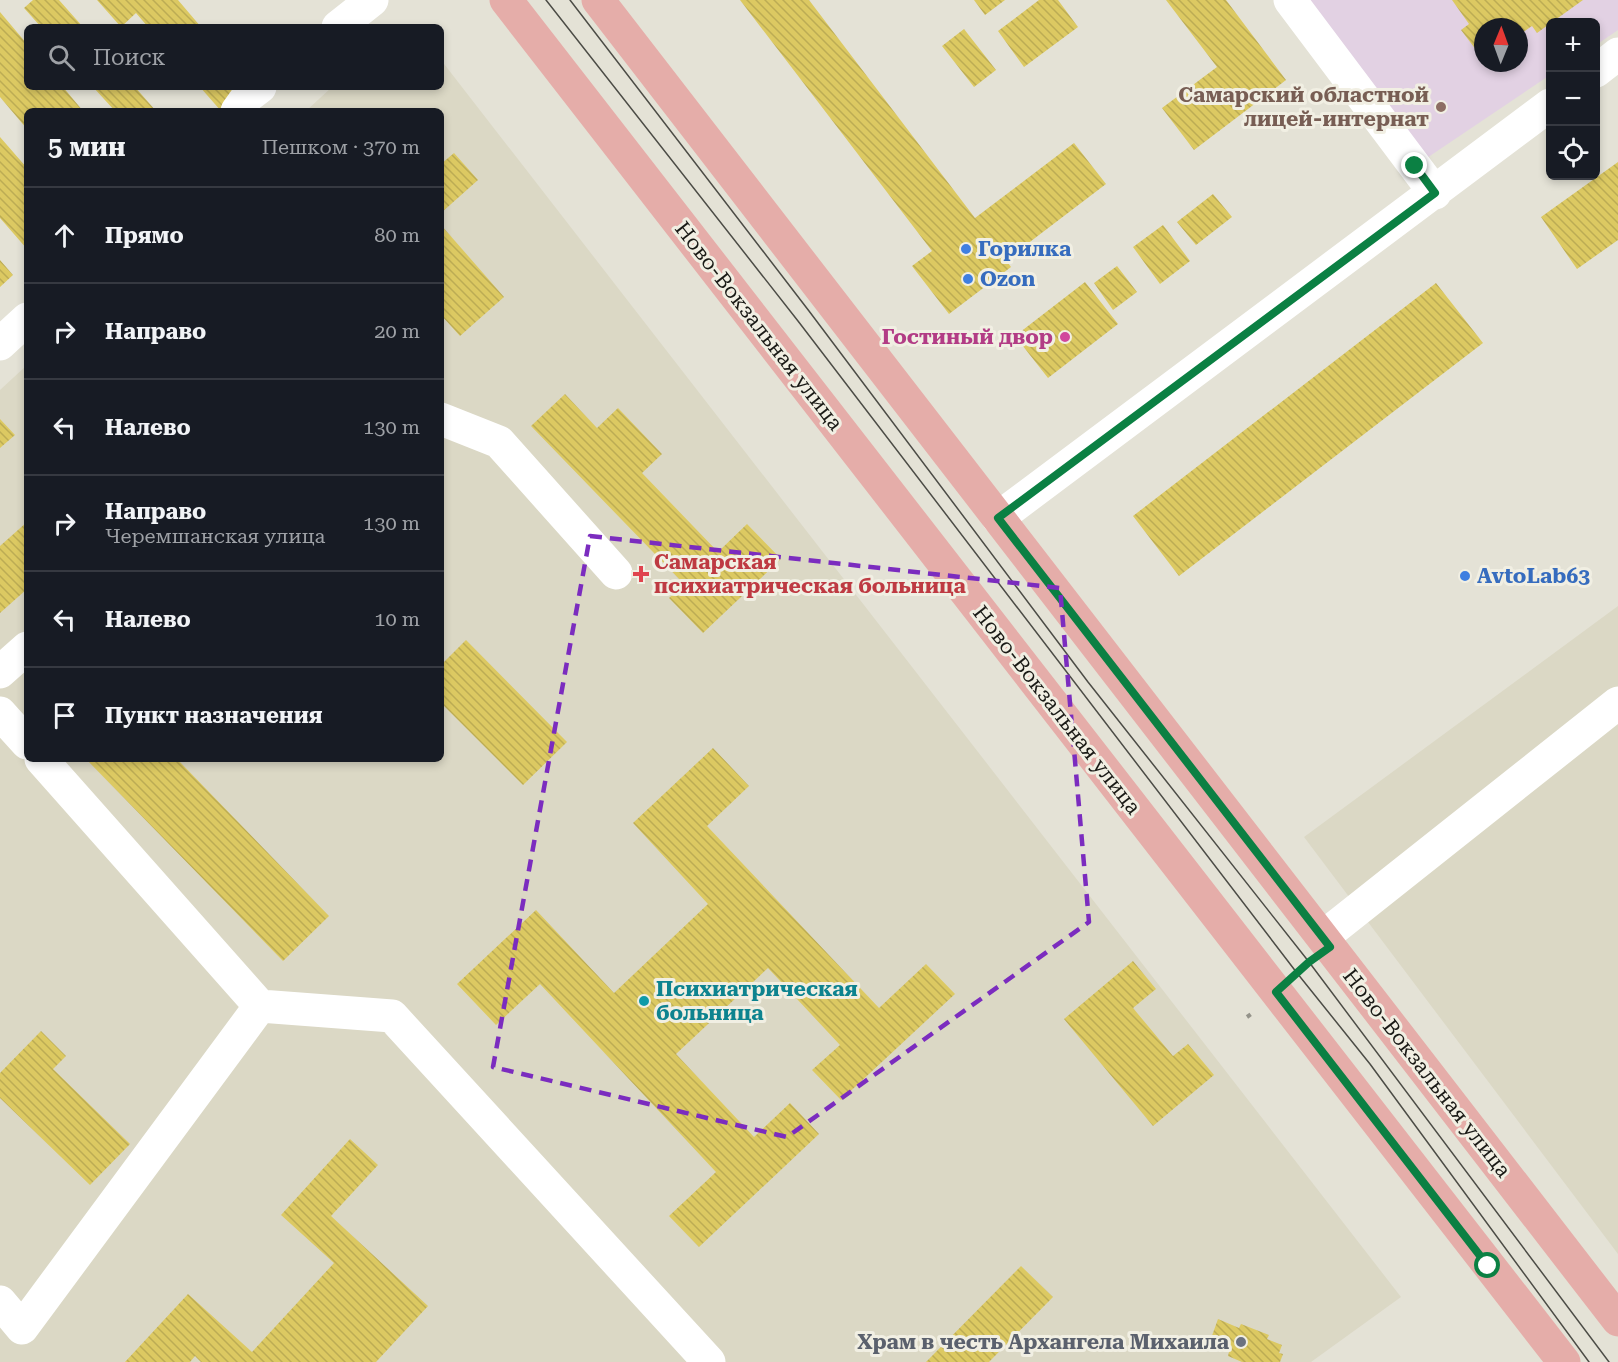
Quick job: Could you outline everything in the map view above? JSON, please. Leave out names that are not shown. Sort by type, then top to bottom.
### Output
[{"type":"main road","name":"Ново-Вокзальная улица","points":[[506,0],[1564,1362]]},
{"type":"main road","name":"Ново-Вокзальная улица","points":[[598,0],[1618,1320]]},
{"type":"street","points":[[342,24],[372,0]]},
{"type":"street","points":[[1290,0],[1435,193]]},
{"type":"street","points":[[1600,68],[1618,54]]},
{"type":"street","points":[[239,108],[247,97],[256,90]]},
{"type":"street","points":[[998,518],[1546,109]]},
{"type":"street","points":[[0,344],[24,323]]},
{"type":"street","points":[[444,420],[499,442],[616,573]]},
{"type":"street","points":[[0,672],[24,651]]},
{"type":"street","points":[[1323,937],[1618,703]]},
{"type":"street","points":[[0,713],[24,740]]},
{"type":"street","points":[[44,762],[260,1006],[392,1016],[709,1362]]},
{"type":"street","points":[[0,1302],[22,1328],[260,1006]]},
{"type":"path","points":[[1247,1017],[1276,992]]},
{"type":"highlighted area","points":[[590,536],[1060,588],[1089,922],[787,1137],[493,1067]]},
{"type":"shaded area","name":"Самарский областной лицей-интернат","points":[[1296,0],[1618,0],[1618,30],[1600,42],[1600,18],[1546,18],[1546,78],[1415,166]]},
{"type":"shaded area","name":"Самарская психиатрическая больница","points":[[444,64],[1401,1297],[1311,1362],[0,1362],[0,390],[24,368],[24,762],[444,762],[444,108],[309,108],[329,90],[444,90]]},
{"type":"shaded area","points":[[1618,606],[1618,1254],[1304,837]]},
{"type":"building","points":[[33,0],[59,0],[80,24],[38,24],[24,8]]},
{"type":"building","points":[[97,0],[178,0],[198,24],[145,24],[136,13],[124,24],[118,24]]},
{"type":"building","points":[[740,0],[809,0],[975,218],[1074,143],[1106,184],[1006,260],[1011,267],[949,314],[912,266],[932,251]]},
{"type":"building","points":[[974,0],[1005,0],[985,15]]},
{"type":"building","points":[[1039,0],[1058,0],[1078,27],[1024,67],[998,31]]},
{"type":"building","points":[[1166,0],[1226,0],[1286,80],[1194,150],[1162,108],[1217,67]]},
{"type":"building","points":[[1452,0],[1583,0],[1558,18],[1546,18],[1546,27],[1537,33],[1532,26],[1528,29],[1528,18],[1474,18],[1474,47],[1461,30],[1469,24]]},
{"type":"building","points":[[0,12],[24,40],[24,90],[66,90],[80,108],[24,108],[24,125],[0,97]]},
{"type":"building","points":[[964,29],[996,70],[974,87],[942,46]]},
{"type":"building","points":[[96,90],[138,90],[153,108],[112,108]]},
{"type":"building","points":[[203,90],[249,90],[225,108],[218,108]]},
{"type":"building","points":[[0,137],[24,165],[24,246],[0,218]]},
{"type":"building","points":[[454,153],[478,180],[444,210],[444,161]]},
{"type":"building","points":[[1618,162],[1618,240],[1577,269],[1541,217],[1593,180],[1600,180],[1600,175]]},
{"type":"building","points":[[1213,194],[1232,217],[1196,245],[1177,222]]},
{"type":"building","points":[[1163,225],[1190,261],[1160,284],[1133,247]]},
{"type":"building","points":[[444,228],[504,297],[460,336],[444,318]]},
{"type":"building","points":[[0,260],[13,275],[0,287]]},
{"type":"building","points":[[1117,266],[1137,292],[1113,310],[1094,283]]},
{"type":"building","points":[[1085,282],[1118,324],[1048,378],[1015,336]]},
{"type":"building","points":[[1436,283],[1483,343],[1179,576],[1133,516]]},
{"type":"building","points":[[565,394],[597,428],[618,408],[662,454],[642,473],[718,552],[747,524],[781,559],[703,633],[669,598],[684,584],[531,426]]},
{"type":"building","points":[[0,419],[15,435],[0,448]]},
{"type":"building","points":[[24,525],[24,592],[0,613],[0,546]]},
{"type":"building","points":[[466,640],[567,742],[523,785],[444,706],[444,662]]},
{"type":"building","name":"Психиатрическая больница","points":[[713,748],[749,786],[707,826],[879,1008],[926,964],[955,994],[841,1100],[812,1070],[840,1045],[768,968],[676,1054],[754,1137],[790,1103],[819,1134],[699,1247],[669,1216],[716,1172],[540,984],[496,1025],[457,984],[536,910],[614,993],[708,904],[633,823]]},
{"type":"building","points":[[89,762],[180,762],[329,916],[283,961]]},
{"type":"building","points":[[1133,961],[1156,989],[1133,1008],[1173,1056],[1188,1044],[1214,1075],[1153,1126],[1064,1019]]},
{"type":"building","points":[[41,1031],[66,1056],[53,1069],[130,1144],[90,1185],[0,1098],[0,1073]]},
{"type":"building","points":[[350,1139],[378,1165],[331,1216],[428,1306],[376,1362],[201,1362],[195,1356],[190,1362],[125,1362],[188,1294],[252,1352],[334,1263],[281,1215]]},
{"type":"building","points":[[1021,1266],[1053,1297],[989,1362],[926,1362]]},
{"type":"building","name":"Храм в честь Архангела Михаила","points":[[1218,1319],[1239,1328],[1241,1324],[1269,1335],[1267,1339],[1282,1345],[1279,1353],[1283,1354],[1280,1362],[1242,1362],[1228,1356],[1229,1352],[1209,1344]]},
{"type":"tram line","points":[[546,0],[798,321],[1297,973],[1370,1064],[1589,1362]]},
{"type":"tram line","points":[[570,0],[809,311],[1088,682],[1309,962],[1609,1362]]},
{"type":"place","name":"Самарский областной лицей-интернат","points":[[1441,107]]},
{"type":"place","name":"Горилка","points":[[966,249]]},
{"type":"place","name":"Ozon","points":[[968,279]]},
{"type":"place","name":"Гостиный двор","points":[[1065,337]]},
{"type":"place","name":"Самарская психиатрическая больница","points":[[641,574]]},
{"type":"place","name":"AvtoLab63","points":[[1465,576]]},
{"type":"place","name":"Психиатрическая больница","points":[[644,1001]]},
{"type":"place","name":"Храм в честь Архангела Михаила","points":[[1241,1342]]},
{"type":"route","points":[[1415,166],[1435,193],[998,518],[1330,947],[1309,962],[1276,992],[1488,1266]]}]
